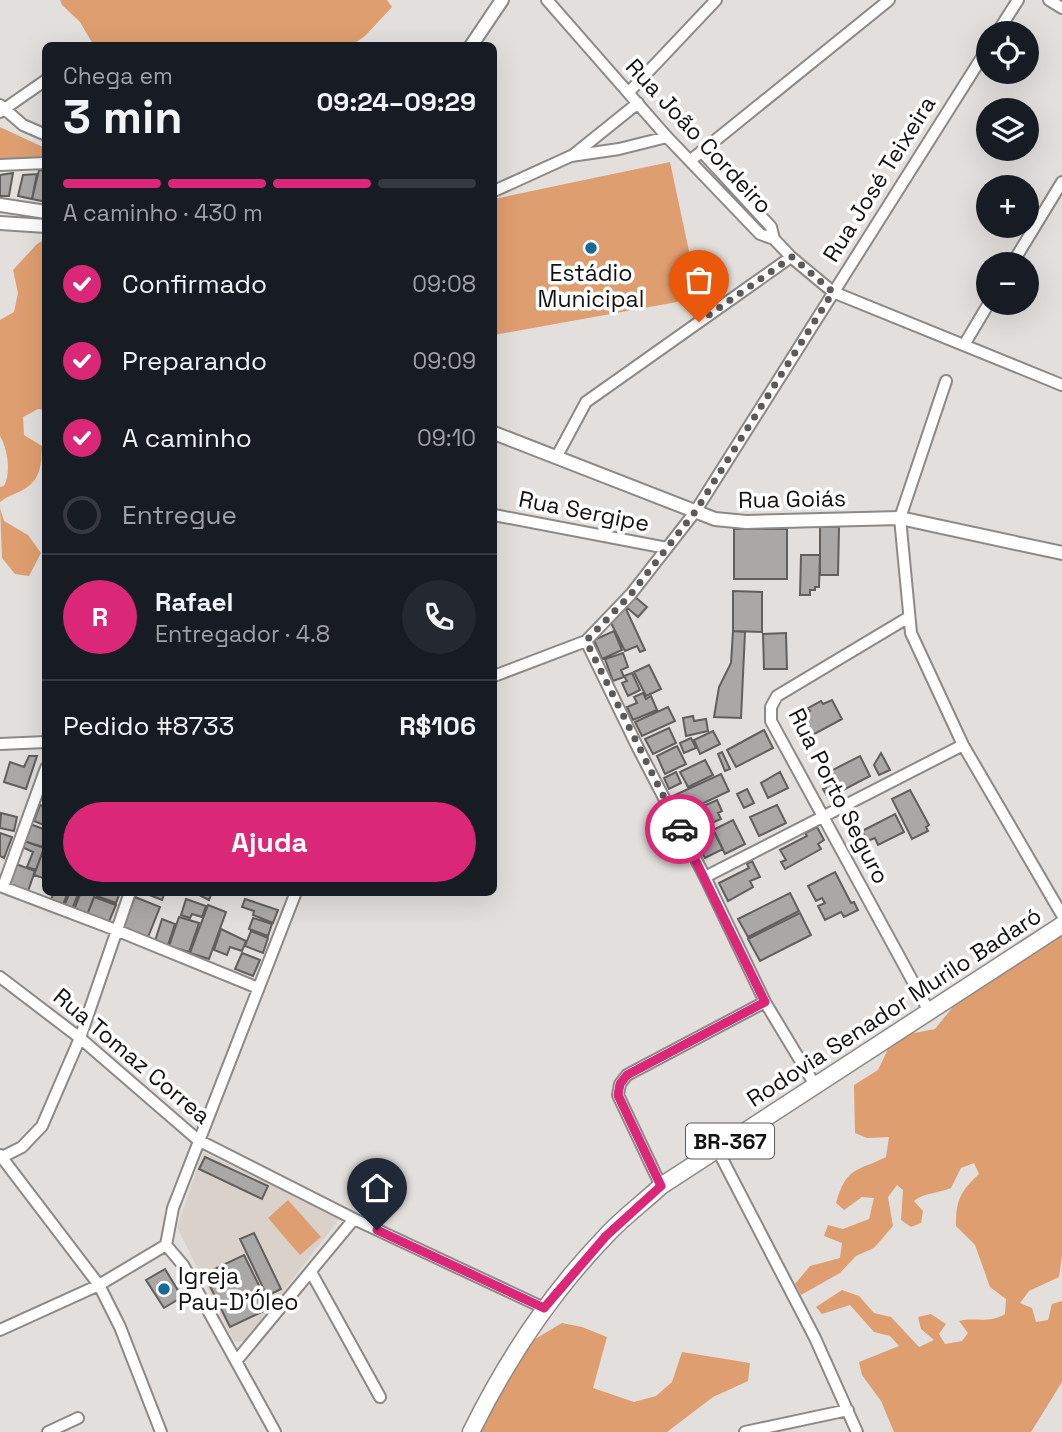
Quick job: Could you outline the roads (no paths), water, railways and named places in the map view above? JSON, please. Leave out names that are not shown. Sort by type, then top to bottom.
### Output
[{"type":"main road","name":"Rodovia Senador Murilo Badaró","points":[[471,1432],[492,1389],[544,1308],[606,1236],[661,1186],[1062,925]]},
{"type":"street","points":[[474,42],[502,0]]},
{"type":"street","name":"Rua João Cordeiro","points":[[547,0],[667,137],[760,234],[774,239],[833,292],[1062,385]]},
{"type":"street","points":[[629,92],[716,0]]},
{"type":"street","points":[[691,160],[889,0]]},
{"type":"street","points":[[1005,21],[1018,0]]},
{"type":"street","points":[[1049,0],[1062,8]]},
{"type":"street","name":"Rua José Teixeira","points":[[586,641],[631,594],[695,512],[976,66]]},
{"type":"street","points":[[42,82],[1,108],[23,125],[42,133]]},
{"type":"street","points":[[497,190],[571,156],[638,103]]},
{"type":"street","points":[[571,156],[619,149],[667,137]]},
{"type":"street","points":[[702,152],[771,227],[774,239]]},
{"type":"street","points":[[0,165],[42,163]]},
{"type":"street","points":[[1019,252],[1062,182]]},
{"type":"street","points":[[0,205],[42,211]]},
{"type":"street","points":[[0,223],[42,226]]},
{"type":"street","points":[[557,456],[586,402],[792,257]]},
{"type":"street","points":[[964,345],[982,315]]},
{"type":"street","points":[[946,381],[900,518],[911,633],[963,745],[1062,915]]},
{"type":"street","name":"Rua Goiás","points":[[497,434],[715,519],[746,522],[900,518],[1062,553]]},
{"type":"street","name":"Rua Sergipe","points":[[497,516],[667,548]]},
{"type":"street","name":"Rua Porto Seguro","points":[[909,617],[776,696],[771,707],[772,721],[930,1013]]},
{"type":"street","points":[[497,675],[586,641],[765,1002],[815,1085]]},
{"type":"street","points":[[0,744],[42,742]]},
{"type":"street","points":[[705,877],[963,745]]},
{"type":"street","points":[[42,779],[1,887],[258,988]]},
{"type":"street","points":[[129,896],[80,1038],[42,1126],[22,1147],[1,1157],[99,1285],[120,1327],[161,1432]]},
{"type":"street","points":[[0,1330],[99,1285],[166,1245],[173,1208],[198,1140],[294,896]]},
{"type":"street","name":"Rua Tomaz Correa","points":[[0,976],[80,1038],[198,1140],[354,1219],[544,1308]]},
{"type":"street","points":[[661,1186],[618,1095],[620,1084],[627,1075],[765,1002]]},
{"type":"street","points":[[717,1149],[815,1338],[857,1432]]},
{"type":"street","points":[[237,1360],[354,1219]]},
{"type":"street","points":[[166,1245],[183,1265],[275,1432]]},
{"type":"street","points":[[312,1272],[380,1397]]},
{"type":"street","points":[[745,1432],[848,1410]]},
{"type":"street","points":[[48,1432],[61,1429],[78,1418]]},
{"type":"place","name":"Estádio Municipal","points":[[591,248]]},
{"type":"place","name":"Igreja Pau-D'Óleo","points":[[164,1289]]}]
